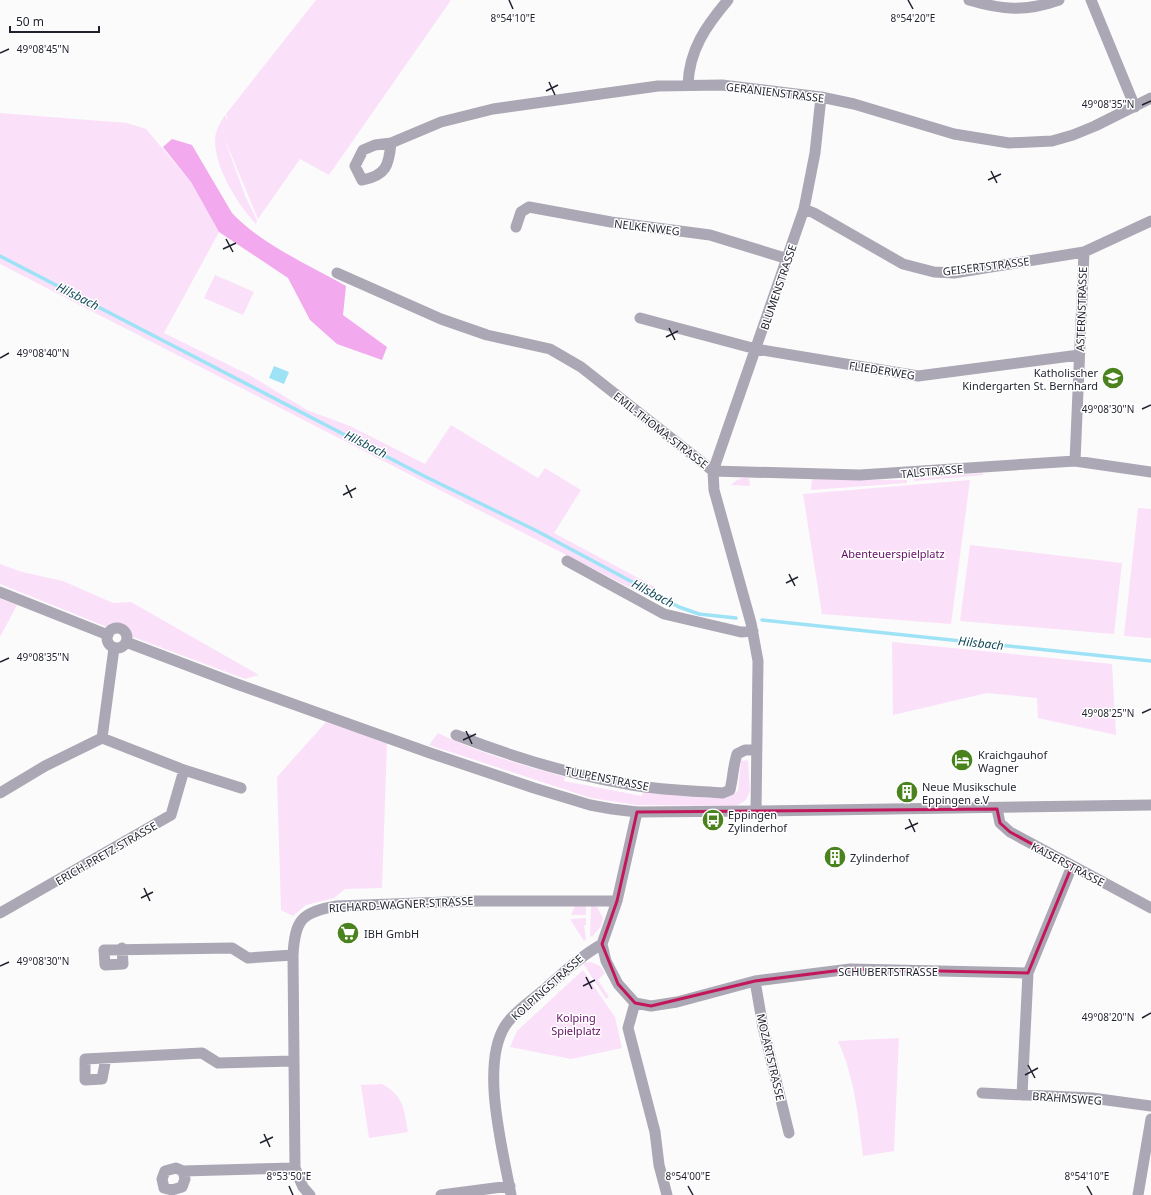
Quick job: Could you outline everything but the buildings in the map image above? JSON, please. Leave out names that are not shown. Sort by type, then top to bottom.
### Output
[{"type":"street","points":[[688,85],[688,71],[693,50],[707,24],[728,0]]},
{"type":"street","points":[[969,0],[1012,9],[1025,9],[1059,0]]},
{"type":"street","points":[[1091,0],[1135,107]]},
{"type":"street","name":"GERANIENSTRASSE","points":[[391,143],[441,122],[493,109],[658,86],[722,85],[821,97],[854,104],[954,134],[1009,143],[1052,141],[1073,135],[1135,107],[1151,98]]},
{"type":"street","name":"BLUMENSTRASSE","points":[[713,471],[788,259],[804,209],[815,152],[821,97]]},
{"type":"street","name":"NELKENWEG","points":[[516,227],[521,212],[529,207],[611,222],[710,235],[788,259]]},
{"type":"street","name":"GEISERTSTRASSE","points":[[804,209],[820,216],[903,264],[934,272],[954,273],[1084,252],[1151,221]]},
{"type":"street","name":"ASTERNSTRASSE","points":[[1075,462],[1084,252]]},
{"type":"street","name":"EMIL-THOMA-STRASSE","points":[[337,273],[441,318],[488,335],[550,349],[581,368],[713,471],[714,490],[753,631],[758,661],[756,811]]},
{"type":"street","name":"FLIEDERWEG","points":[[640,318],[756,350],[918,376],[1079,355]]},
{"type":"street","name":"TALSTRASSE","points":[[713,471],[860,475],[1075,462],[1151,472]]},
{"type":"street","points":[[567,561],[664,614],[740,632],[753,631]]},
{"type":"street","points":[[0,592],[108,635]]},
{"type":"street","points":[[113,629],[121,629],[126,633],[126,642],[121,647],[114,648],[108,643],[108,635],[113,629]]},
{"type":"street","points":[[126,642],[234,684],[534,788],[590,805],[637,812],[997,809],[1151,805]]},
{"type":"street","points":[[102,738],[114,648]]},
{"type":"street","name":"TULPENSTRASSE","points":[[456,735],[508,755],[605,780],[633,786],[723,793],[730,790],[732,768],[737,754],[745,750],[756,750]]},
{"type":"street","points":[[0,793],[45,766],[102,738],[184,770],[241,788]]},
{"type":"street","name":"ERICH-PRETZ-STRASSE","points":[[0,913],[171,815],[184,770]]},
{"type":"street","name":"KAISERSTRASSE","points":[[997,809],[1000,823],[1010,832],[1151,908]]},
{"type":"street","points":[[637,812],[617,900],[602,944],[606,960],[618,984],[635,1003],[628,1028],[655,1132],[659,1165],[667,1195]]},
{"type":"street","points":[[1022,1095],[1028,973],[1072,866]]},
{"type":"street","name":"RICHARD-WAGNER-STRASSE","points":[[310,1195],[302,1186],[295,1168],[293,955],[294,934],[300,920],[319,909],[337,906],[470,901],[617,900]]},
{"type":"street","name":"KOLPINGSTRASSE","points":[[511,1191],[493,1090],[494,1058],[500,1038],[505,1025],[518,1013],[584,954],[602,944]]},
{"type":"street","points":[[122,948],[140,950],[232,948],[248,958],[293,955]]},
{"type":"street","name":"SCHUBERTSTRASSE","points":[[635,1003],[651,1006],[677,1002],[756,981],[850,969],[1028,973]]},
{"type":"street","name":"MOZARTSTRASSE","points":[[756,981],[763,1026],[789,1133]]},
{"type":"street","points":[[106,1058],[202,1053],[218,1063],[293,1061]]},
{"type":"street","name":"BRAHMSWEG","points":[[982,1093],[1092,1098],[1151,1106]]},
{"type":"street","points":[[1138,1195],[1151,1119]]},
{"type":"street","points":[[183,1171],[295,1168]]},
{"type":"street","points":[[441,1195],[511,1191]]},
{"type":"highlighted area","points":[[997,809],[1000,823],[1010,832],[1072,866],[1028,973],[850,969],[755,981],[651,1006],[635,1003],[618,984],[602,944],[617,901],[637,812]]},
{"type":"green space","points":[[316,0],[451,0],[329,175],[300,159],[258,219],[223,135],[246,198],[257,220],[256,224],[235,197],[223,174],[216,152],[216,134],[225,115],[229,123],[226,114]]},
{"type":"green space","points":[[0,113],[127,123],[146,129],[191,182],[219,232],[164,333],[251,376],[307,410],[350,426],[425,464],[451,425],[538,478],[545,468],[581,490],[554,533],[655,587],[646,596],[0,264]]},
{"type":"green space","points":[[215,275],[254,292],[243,315],[204,298]]},
{"type":"green space","points":[[982,473],[984,475],[914,481],[914,479]]},
{"type":"green space","points":[[749,478],[750,486],[731,485],[737,480]]},
{"type":"green space","points":[[812,479],[907,480],[907,483],[811,490]]},
{"type":"green space","name":"Abenteuerspielplatz","points":[[970,480],[951,624],[822,614],[803,494]]},
{"type":"green space","points":[[1138,508],[1151,509],[1151,638],[1124,636]]},
{"type":"green space","points":[[970,545],[1122,563],[1114,634],[960,621]]},
{"type":"green space","points":[[0,564],[22,572],[63,581],[113,603],[131,602],[259,675],[245,679],[117,631],[0,584]]},
{"type":"green space","points":[[0,598],[17,605],[0,637]]},
{"type":"green space","points":[[892,642],[1112,664],[1116,735],[1038,718],[1037,698],[987,693],[893,715]]},
{"type":"green space","points":[[326,722],[387,743],[382,888],[345,889],[334,898],[306,905],[293,916],[281,910],[277,777]]},
{"type":"green space","points":[[438,733],[484,753],[565,777],[564,781],[642,796],[643,791],[692,797],[727,798],[738,791],[741,761],[748,760],[750,791],[746,800],[736,806],[636,805],[591,798],[429,745]]},
{"type":"green space","points":[[586,905],[586,915],[571,915],[575,906]]},
{"type":"green space","points":[[591,905],[597,907],[603,918],[601,926],[592,937],[590,936]]},
{"type":"green space","points":[[586,918],[586,925],[584,925],[586,939],[584,941],[570,919]]},
{"type":"green space","points":[[591,962],[600,966],[605,973],[598,980],[609,997],[606,999],[583,963]]},
{"type":"green space","name":"Kolping Spielplatz","points":[[583,970],[615,1017],[622,1048],[571,1059],[510,1047],[517,1031]]},
{"type":"green space","points":[[899,1038],[894,1151],[863,1156],[852,1083],[844,1055],[838,1041]]},
{"type":"green space","points":[[382,1084],[395,1093],[399,1098],[404,1110],[408,1132],[369,1138],[361,1085]]},
{"type":"shaded area","points":[[172,139],[192,145],[232,213],[257,235],[346,286],[343,315],[387,347],[382,360],[337,344],[310,320],[288,278],[219,232],[191,182],[163,147]]},
{"type":"water","points":[[274,366],[289,372],[284,384],[269,378]]},
{"type":"waterway","name":"Hilsbach","points":[[0,256],[426,477],[535,530],[679,607],[699,614],[736,618]]},
{"type":"waterway","name":"Hilsbach","points":[[762,620],[1151,661]]},
{"type":"place","name":"Katholischer Kindergarten St. Bernhard","points":[[1113,378]]},
{"type":"place","name":"Kraichgauhof Wagner","points":[[962,760]]},
{"type":"place","name":"Neue Musikschule Eppingen e.V","points":[[907,792]]},
{"type":"place","name":"Eppingen Zylinderhof","points":[[713,820]]},
{"type":"place","name":"Zylinderhof","points":[[835,857]]},
{"type":"place","name":"IBH GmbH","points":[[348,933]]}]
